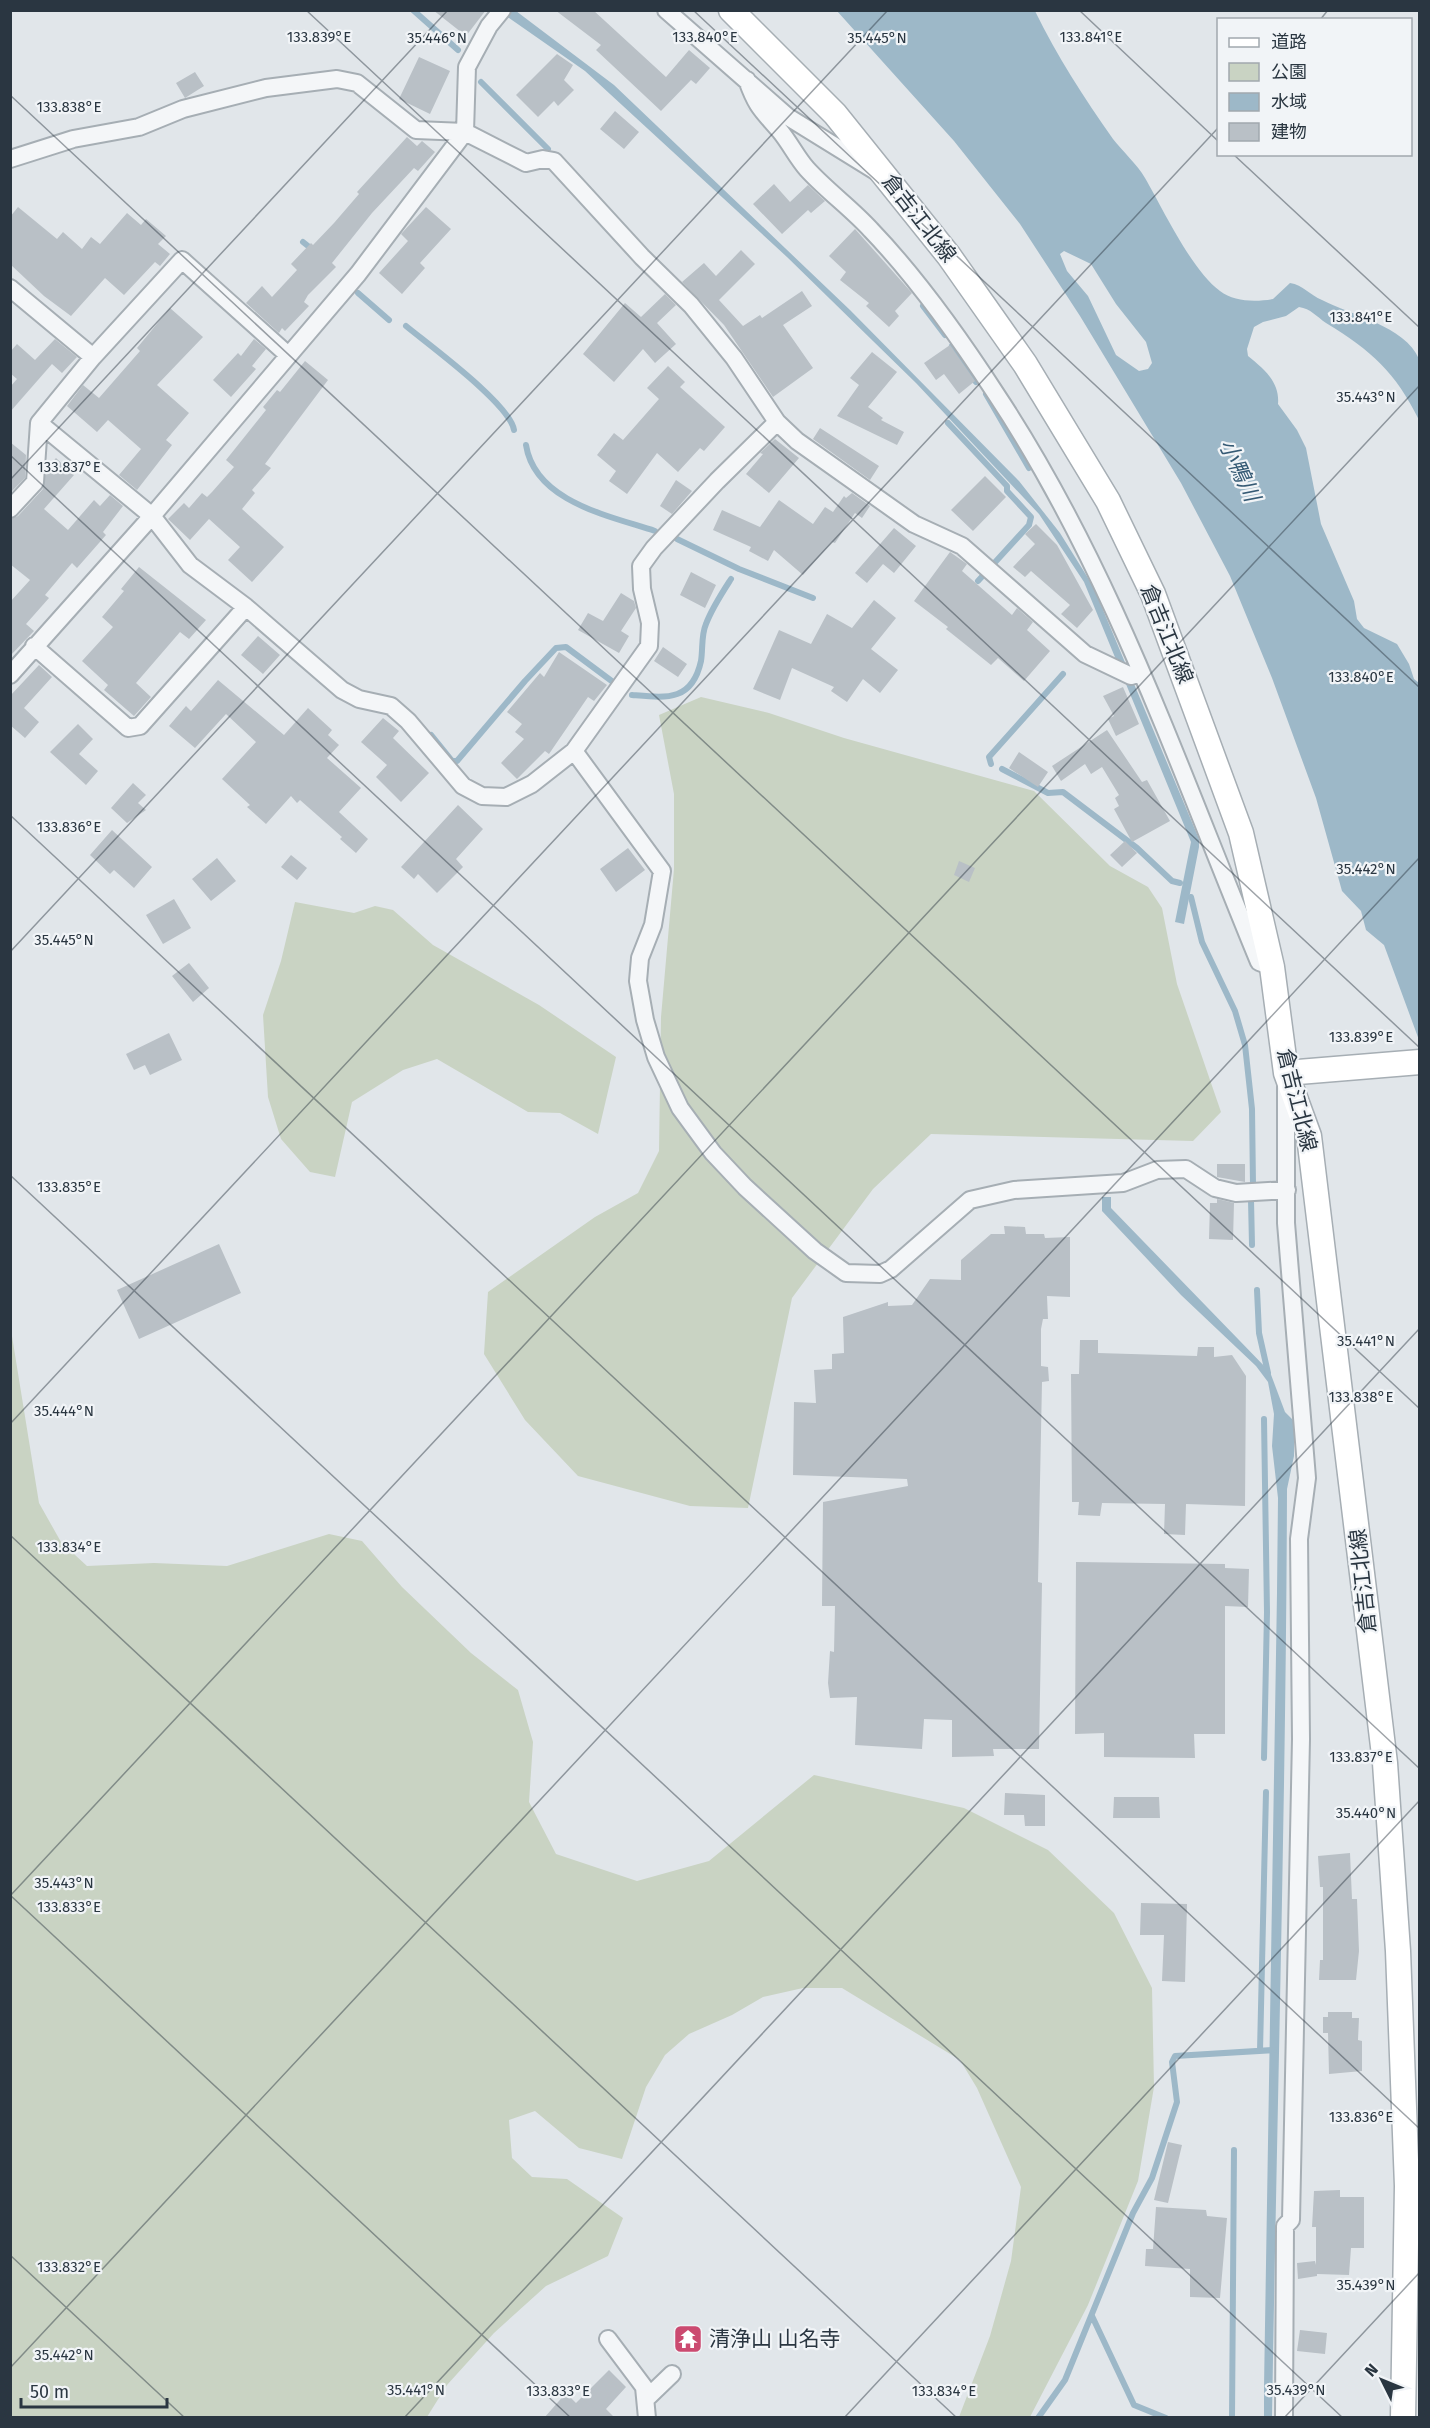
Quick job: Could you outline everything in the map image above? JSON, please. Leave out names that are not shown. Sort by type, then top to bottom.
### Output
[{"type":"main road","name":"倉吉江北線","points":[[731,10],[835,114],[889,179],[949,256],[1025,364],[1108,501],[1143,574],[1185,675],[1241,833],[1272,967],[1286,1073],[1309,1136],[1384,1763],[1398,1951],[1407,2186],[1403,2418]]},
{"type":"main road","points":[[1286,1073],[1419,1062]]},
{"type":"street","points":[[10,675],[152,516],[358,274],[465,132],[467,67],[489,26],[502,10]]},
{"type":"street","points":[[666,10],[788,117],[889,179]]},
{"type":"street","points":[[10,159],[73,139],[139,127],[183,110],[266,88],[337,79],[357,83],[416,130],[465,132],[526,163],[543,159],[554,161],[609,223],[691,305],[734,358],[777,422],[797,441],[878,501],[914,524],[962,546],[1085,654],[1131,676],[1141,673]]},
{"type":"street","points":[[747,80],[755,104],[782,133],[807,169],[871,230],[929,298],[997,394],[1089,554],[1141,673],[1259,962],[1272,967]]},
{"type":"street","points":[[10,509],[35,482],[39,423],[93,357],[182,260],[288,355]]},
{"type":"street","points":[[10,288],[93,357]]},
{"type":"street","points":[[39,423],[152,516],[190,565],[246,607],[342,690],[359,699],[391,706],[423,738],[463,786],[482,796],[506,797],[532,784],[574,751],[649,645],[650,623],[642,590],[641,566],[654,548],[717,481],[777,422]]},
{"type":"street","points":[[34,646],[128,728],[140,726],[246,607]]},
{"type":"street","points":[[574,751],[628,821],[662,871],[653,925],[640,958],[639,981],[645,1020],[656,1057],[680,1108],[712,1153],[745,1187],[815,1251],[846,1273],[880,1274],[891,1269],[970,1200],[1014,1190],[1123,1183],[1157,1170],[1186,1169],[1215,1188],[1236,1194],[1287,1190]]},
{"type":"street","points":[[1284,2418],[1285,2226],[1291,2220],[1301,1739],[1299,1539],[1307,1478],[1287,1223],[1286,1073]]},
{"type":"street","points":[[608,2339],[644,2387],[647,2418]]},
{"type":"street","points":[[646,2399],[672,2374]]},
{"type":"green space","points":[[701,697],[769,713],[844,738],[1034,791],[1110,866],[1148,887],[1162,908],[1177,984],[1221,1112],[1193,1141],[931,1134],[873,1189],[792,1298],[748,1508],[690,1506],[578,1476],[525,1420],[484,1354],[488,1292],[595,1217],[638,1193],[659,1151],[661,1017],[674,869],[674,794],[659,715]]},
{"type":"green space","points":[[295,902],[354,913],[375,906],[393,910],[433,945],[539,1005],[616,1057],[598,1134],[560,1113],[528,1112],[437,1059],[403,1070],[352,1102],[335,1177],[310,1172],[281,1139],[268,1097],[263,1015],[281,961]]},
{"type":"green space","points":[[11,1330],[39,1503],[61,1542],[87,1566],[154,1563],[227,1566],[329,1534],[362,1541],[402,1587],[471,1653],[518,1690],[533,1742],[529,1802],[556,1854],[637,1881],[709,1861],[814,1775],[964,1808],[1048,1850],[1114,1913],[1152,1988],[1154,2087],[1138,2181],[1088,2305],[1030,2417],[959,2417],[990,2336],[1011,2261],[1021,2187],[977,2088],[960,2060],[842,1988],[803,1988],[763,1997],[732,2015],[689,2034],[665,2055],[646,2087],[622,2159],[579,2148],[535,2111],[509,2120],[512,2158],[532,2177],[567,2179],[623,2218],[608,2256],[546,2286],[494,2333],[447,2385],[427,2417],[11,2417]]},
{"type":"water","points":[[499,11],[516,11],[614,85],[850,310],[1019,481],[1060,533],[1093,586],[1199,839],[1184,924],[1175,922],[1191,842],[1084,582],[1039,514],[916,383],[787,257],[585,71]]},
{"type":"water","name":"小鴨川","points":[[837,11],[1035,11],[1081,92],[1113,139],[1142,173],[1189,255],[1209,282],[1226,295],[1252,301],[1273,299],[1290,283],[1295,284],[1322,300],[1390,330],[1412,348],[1419,359],[1421,380],[1419,420],[1401,389],[1381,364],[1356,343],[1307,309],[1299,307],[1286,316],[1263,322],[1254,327],[1247,349],[1248,356],[1265,371],[1274,383],[1278,404],[1297,430],[1306,448],[1321,524],[1354,601],[1357,619],[1364,628],[1397,644],[1409,664],[1414,679],[1419,683],[1419,1040],[1384,945],[1366,930],[1361,911],[1342,891],[1316,798],[1272,678],[1230,576],[1181,483],[1080,316],[1020,224],[954,141]],"holes":[[[1064,251],[1091,264],[1116,304],[1146,342],[1152,363],[1148,369],[1139,371],[1116,355],[1088,296],[1067,271],[1060,254]]]},
{"type":"water","points":[[1102,1197],[1111,1197],[1111,1208],[1270,1372],[1285,1412],[1294,1421],[1297,1434],[1294,1435],[1294,1456],[1287,1489],[1272,2417],[1264,2417],[1264,2387],[1278,1498],[1272,1446],[1274,1414],[1268,1382],[1256,1366],[1181,1295],[1102,1211]]},
{"type":"building","points":[[433,10],[486,10],[466,36]]},
{"type":"building","points":[[555,10],[593,10],[666,77],[689,50],[710,68],[696,84],[691,80],[661,111],[596,50],[601,45]]},
{"type":"building","points":[[557,54],[573,65],[564,80],[574,90],[558,106],[554,101],[538,117],[516,95]]},
{"type":"building","points":[[419,57],[450,71],[430,114],[399,99]]},
{"type":"building","points":[[195,72],[204,86],[185,98],[176,83]]},
{"type":"building","points":[[615,111],[639,132],[624,149],[600,129]]},
{"type":"building","points":[[407,137],[417,146],[422,141],[435,152],[418,171],[414,168],[372,213],[332,263],[336,267],[308,295],[304,302],[309,306],[285,331],[282,328],[279,333],[246,303],[262,286],[272,297],[297,270],[291,264],[334,223],[359,194],[357,192]]},
{"type":"building","points":[[774,184],[790,202],[808,185],[825,201],[811,213],[808,210],[782,234],[753,204]]},
{"type":"building","points":[[18,207],[57,239],[63,232],[82,249],[91,237],[100,244],[127,213],[141,225],[146,219],[166,236],[158,244],[170,254],[160,266],[155,262],[124,295],[105,278],[71,316],[44,296],[10,264],[10,217]]},
{"type":"building","points":[[426,207],[451,229],[420,263],[425,268],[402,294],[379,273],[408,241],[401,234]]},
{"type":"building","points":[[855,229],[912,293],[895,311],[899,316],[889,327],[866,306],[869,303],[840,280],[846,272],[829,256]]},
{"type":"building","points":[[741,250],[755,264],[719,300],[743,326],[760,315],[762,318],[802,291],[812,306],[783,325],[813,368],[773,397],[724,325],[682,282],[704,263],[716,276]]},
{"type":"building","points":[[665,294],[676,305],[657,323],[676,344],[655,363],[643,349],[614,382],[583,354],[625,303],[641,317]]},
{"type":"building","points":[[170,308],[203,337],[157,385],[189,413],[166,440],[172,445],[137,490],[119,475],[141,449],[108,420],[97,432],[67,406],[83,385],[99,398],[140,351],[137,348]]},
{"type":"building","points":[[55,339],[77,357],[62,373],[52,364],[10,412],[10,387],[17,379],[10,373],[10,352],[17,344],[35,360]]},
{"type":"building","points":[[254,339],[266,349],[252,366],[256,369],[231,397],[213,380],[238,353],[241,356]]},
{"type":"building","points":[[950,345],[975,381],[959,394],[944,374],[936,380],[924,363]]},
{"type":"building","points":[[872,352],[897,372],[868,407],[883,418],[881,420],[904,432],[897,445],[837,416],[859,385],[850,378]]},
{"type":"building","points":[[305,361],[328,380],[265,464],[271,468],[252,490],[255,493],[242,509],[284,547],[252,582],[228,560],[240,547],[209,519],[190,540],[168,519],[184,503],[189,508],[202,493],[207,497],[234,467],[226,460],[266,410],[263,407],[277,390],[280,392]]},
{"type":"building","points":[[668,366],[685,382],[680,387],[725,427],[704,451],[700,448],[678,472],[657,453],[627,494],[609,481],[616,471],[597,455],[614,433],[623,440],[659,399],[647,388]]},
{"type":"building","points":[[820,428],[879,466],[870,480],[813,439]]},
{"type":"building","points":[[775,439],[799,458],[769,493],[746,474],[763,454],[760,453]]},
{"type":"building","points":[[10,442],[26,455],[25,478],[10,493]]},
{"type":"building","points":[[56,458],[74,475],[44,509],[68,530],[94,500],[100,506],[110,495],[123,506],[103,532],[106,535],[77,568],[72,563],[45,595],[49,598],[26,624],[34,631],[10,656],[10,602],[30,580],[10,564],[10,519],[18,516],[43,489],[46,469]]},
{"type":"building","points":[[985,476],[1006,497],[973,531],[951,510]]},
{"type":"building","points":[[676,480],[692,491],[672,514],[660,506]]},
{"type":"building","points":[[852,493],[870,506],[862,518],[855,513],[835,543],[832,542],[803,575],[774,550],[768,561],[749,551],[751,547],[713,530],[722,510],[760,527],[779,500],[813,524],[825,507],[833,512],[844,496],[846,498]]},
{"type":"building","points":[[1036,524],[1057,545],[1093,610],[1077,628],[1061,614],[1070,605],[1031,571],[1025,577],[1013,567],[1035,544],[1025,534]]},
{"type":"building","points":[[894,528],[916,546],[894,573],[883,564],[867,583],[855,573]]},
{"type":"building","points":[[950,552],[967,564],[962,571],[1012,615],[1017,608],[1033,622],[1027,630],[1050,651],[1024,681],[998,658],[991,665],[914,601]]},
{"type":"building","points":[[139,567],[206,620],[189,639],[180,632],[136,683],[151,697],[134,716],[104,690],[108,685],[82,661],[113,627],[102,617],[124,591],[121,589]]},
{"type":"building","points":[[691,572],[716,585],[705,608],[680,595]]},
{"type":"building","points":[[621,593],[634,601],[636,608],[621,631],[629,636],[619,653],[578,630],[588,613],[603,621]]},
{"type":"building","points":[[874,600],[896,618],[871,649],[898,670],[880,693],[863,679],[847,702],[831,691],[834,687],[792,668],[780,700],[753,689],[779,630],[811,644],[827,614],[852,628]]},
{"type":"building","points":[[258,636],[280,655],[263,674],[241,655]]},
{"type":"building","points":[[663,647],[687,664],[678,677],[654,661]]},
{"type":"building","points":[[559,652],[607,685],[594,701],[588,697],[549,754],[545,751],[517,779],[501,763],[524,739],[515,732],[522,724],[507,712],[540,673],[544,677]]},
{"type":"building","points":[[39,665],[52,677],[24,708],[39,722],[25,738],[10,725],[10,696]]},
{"type":"building","points":[[218,680],[284,735],[308,708],[332,730],[328,735],[339,745],[327,758],[361,788],[339,812],[368,839],[356,853],[340,839],[342,837],[300,800],[297,803],[291,796],[266,824],[247,807],[250,805],[222,779],[256,742],[226,714],[195,748],[169,726],[186,706],[191,711]]},
{"type":"building","points":[[1123,687],[1139,724],[1116,736],[1108,719],[1114,716],[1103,696]]},
{"type":"building","points":[[383,718],[399,731],[393,738],[429,773],[401,802],[376,777],[387,765],[361,742]]},
{"type":"building","points":[[78,724],[93,739],[79,754],[98,771],[86,785],[50,752]]},
{"type":"building","points":[[1107,730],[1142,782],[1147,780],[1170,821],[1132,842],[1114,809],[1119,806],[1115,798],[1119,795],[1102,767],[1091,774],[1085,764],[1061,781],[1052,766]]},
{"type":"building","points":[[1019,752],[1048,772],[1038,787],[1009,768]]},
{"type":"building","points":[[133,783],[146,795],[138,803],[146,810],[127,823],[111,808]]},
{"type":"building","points":[[458,805],[483,829],[456,859],[463,867],[437,893],[418,874],[414,879],[401,867]]},
{"type":"building","points":[[112,830],[152,867],[134,888],[114,870],[110,874],[90,855]]},
{"type":"building","points":[[1125,841],[1137,853],[1122,867],[1110,855]]},
{"type":"building","points":[[628,848],[645,870],[616,892],[600,869]]},
{"type":"building","points":[[291,855],[307,868],[297,880],[281,867]]},
{"type":"building","points":[[217,858],[236,881],[211,901],[192,879]]},
{"type":"building","points":[[959,861],[975,868],[969,882],[954,875]]},
{"type":"building","points":[[174,899],[191,928],[163,944],[146,915]]},
{"type":"building","points":[[189,963],[209,988],[193,1002],[172,976]]},
{"type":"building","points":[[169,1033],[182,1060],[150,1075],[145,1065],[134,1070],[126,1054]]},
{"type":"building","points":[[1217,1164],[1245,1164],[1245,1182],[1217,1177]]},
{"type":"building","points":[[1217,1199],[1234,1203],[1233,1240],[1209,1239],[1210,1203],[1217,1203]]},
{"type":"building","points":[[1004,1226],[1025,1227],[1026,1234],[1044,1234],[1045,1238],[1070,1237],[1070,1297],[1047,1296],[1048,1319],[1043,1319],[1041,1329],[1041,1366],[1048,1367],[1049,1381],[1042,1382],[1038,1582],[1042,1583],[1039,1749],[993,1749],[994,1756],[952,1757],[952,1720],[924,1719],[922,1749],[855,1745],[857,1697],[830,1698],[828,1683],[830,1651],[834,1652],[835,1606],[822,1606],[823,1502],[908,1486],[907,1479],[793,1475],[794,1402],[816,1403],[814,1370],[832,1369],[832,1354],[844,1353],[843,1317],[888,1302],[888,1306],[912,1305],[930,1279],[961,1280],[961,1260],[991,1234],[1005,1234]]},
{"type":"building","points":[[219,1244],[241,1293],[139,1339],[117,1290]]},
{"type":"building","points":[[1080,1340],[1098,1340],[1098,1353],[1197,1356],[1198,1347],[1214,1347],[1214,1357],[1232,1355],[1246,1376],[1245,1506],[1186,1504],[1185,1535],[1164,1534],[1165,1504],[1102,1503],[1100,1516],[1078,1515],[1079,1502],[1072,1502],[1071,1374],[1079,1374]]},
{"type":"building","points":[[1076,1562],[1225,1564],[1225,1568],[1249,1569],[1248,1607],[1225,1606],[1225,1734],[1194,1734],[1195,1758],[1104,1757],[1104,1733],[1075,1734]]},
{"type":"building","points":[[1005,1793],[1045,1795],[1045,1826],[1025,1826],[1024,1815],[1004,1815]]},
{"type":"building","points":[[1114,1797],[1159,1797],[1160,1818],[1113,1818]]},
{"type":"building","points":[[1350,1853],[1352,1899],[1357,1899],[1359,1951],[1356,1980],[1319,1980],[1320,1960],[1323,1960],[1323,1887],[1320,1887],[1318,1856]]},
{"type":"building","points":[[1141,1903],[1187,1904],[1185,1982],[1162,1981],[1164,1935],[1140,1935]]},
{"type":"building","points":[[1328,2012],[1352,2012],[1352,2018],[1359,2018],[1358,2040],[1362,2041],[1362,2071],[1329,2074],[1328,2033],[1323,2033],[1323,2017],[1328,2017]]},
{"type":"building","points":[[1168,2142],[1182,2145],[1168,2203],[1154,2200]]},
{"type":"building","points":[[1340,2190],[1340,2197],[1364,2197],[1364,2248],[1351,2248],[1349,2275],[1317,2274],[1317,2276],[1298,2279],[1297,2263],[1315,2261],[1316,2265],[1316,2227],[1312,2227],[1314,2191]]},
{"type":"building","points":[[1156,2207],[1206,2210],[1207,2216],[1227,2218],[1220,2298],[1190,2297],[1190,2269],[1145,2266],[1146,2249],[1153,2249]]},
{"type":"building","points":[[1300,2330],[1327,2333],[1325,2354],[1297,2351]]},
{"type":"building","points":[[609,2370],[626,2387],[606,2409],[615,2418],[544,2418],[566,2393],[576,2403]]},
{"type":"waterway","points":[[413,10],[458,50]]},
{"type":"waterway","points":[[481,82],[548,149]]},
{"type":"waterway","points":[[303,242],[313,250]]},
{"type":"waterway","points":[[358,293],[389,320]]},
{"type":"waterway","points":[[923,306],[945,335]]},
{"type":"waterway","points":[[406,326],[449,360],[499,405],[514,430]]},
{"type":"waterway","points":[[952,346],[976,382]]},
{"type":"waterway","points":[[986,394],[1029,468]]},
{"type":"waterway","points":[[948,423],[1007,486],[1007,491],[1031,517],[1029,525],[978,581]]},
{"type":"waterway","points":[[526,445],[532,464],[544,480],[559,493],[597,512],[655,531]]},
{"type":"waterway","points":[[677,539],[739,569],[813,598]]},
{"type":"waterway","points":[[632,695],[666,696],[684,691],[691,684],[701,661],[704,628],[714,606],[731,579]]},
{"type":"waterway","points":[[431,735],[452,761],[457,761],[556,648],[566,647],[613,682]]},
{"type":"waterway","points":[[991,764],[989,757],[1063,674]]},
{"type":"waterway","points":[[1002,769],[1048,793],[1063,792],[1137,848],[1172,881],[1180,883]]},
{"type":"waterway","points":[[1191,897],[1202,942],[1235,1011],[1245,1045],[1252,1109],[1253,1185]]},
{"type":"waterway","points":[[1251,1200],[1252,1245]]},
{"type":"waterway","points":[[1257,1290],[1259,1333],[1268,1373]]},
{"type":"waterway","points":[[1264,1419],[1267,1612],[1264,1758]]},
{"type":"waterway","points":[[1260,2051],[1266,1792]]},
{"type":"waterway","points":[[1038,2418],[1065,2380],[1133,2213],[1152,2178],[1177,2102],[1172,2062],[1175,2056],[1274,2050]]},
{"type":"waterway","points":[[1232,2418],[1234,2150]]},
{"type":"waterway","points":[[1092,2316],[1134,2405],[1166,2418]]},
{"type":"place","name":"清浄山 山名寺","points":[[688,2339]]}]
